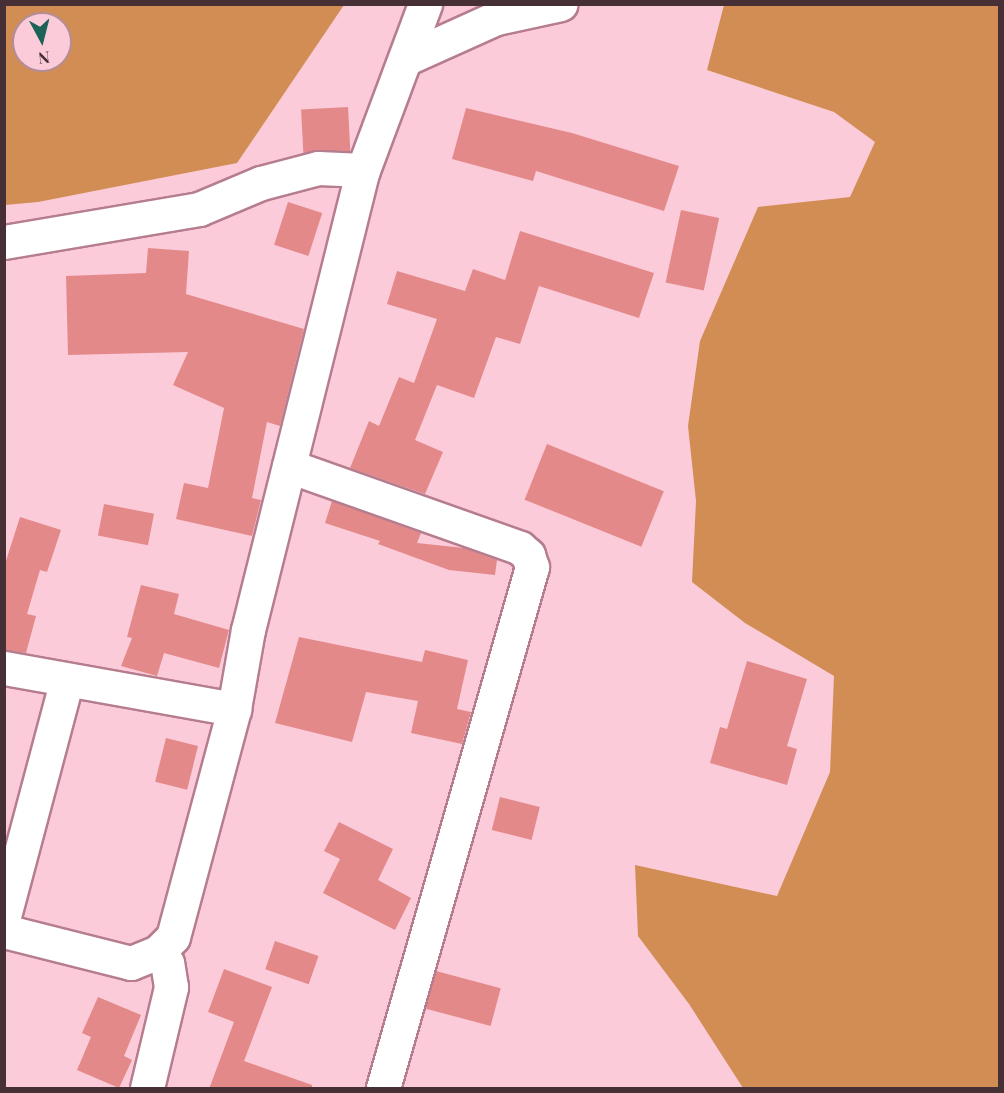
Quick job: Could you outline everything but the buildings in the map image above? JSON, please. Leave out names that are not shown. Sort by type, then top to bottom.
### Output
[{"type":"street","points":[[4,932],[131,963],[158,952],[178,926],[234,710],[248,630],[363,170],[425,4]]},
{"type":"street","points":[[405,59],[496,18],[561,4]]},
{"type":"street","points":[[4,242],[199,209],[261,183],[318,168],[363,170]]},
{"type":"street","points":[[289,466],[520,548],[528,555],[532,567],[383,1089]]},
{"type":"street","points":[[4,668],[234,710]]},
{"type":"street","points":[[4,916],[66,680]]},
{"type":"street","points":[[147,1089],[171,987],[167,963],[158,952]]},
{"type":"shaded area","points":[[5,4],[344,4],[237,163],[38,202],[5,205]]},
{"type":"shaded area","points":[[724,5],[999,5],[999,1088],[743,1088],[689,1004],[638,936],[635,865],[777,896],[830,772],[834,676],[745,623],[692,582],[696,501],[688,426],[700,341],[758,207],[850,197],[875,142],[834,112],[707,70]]}]
